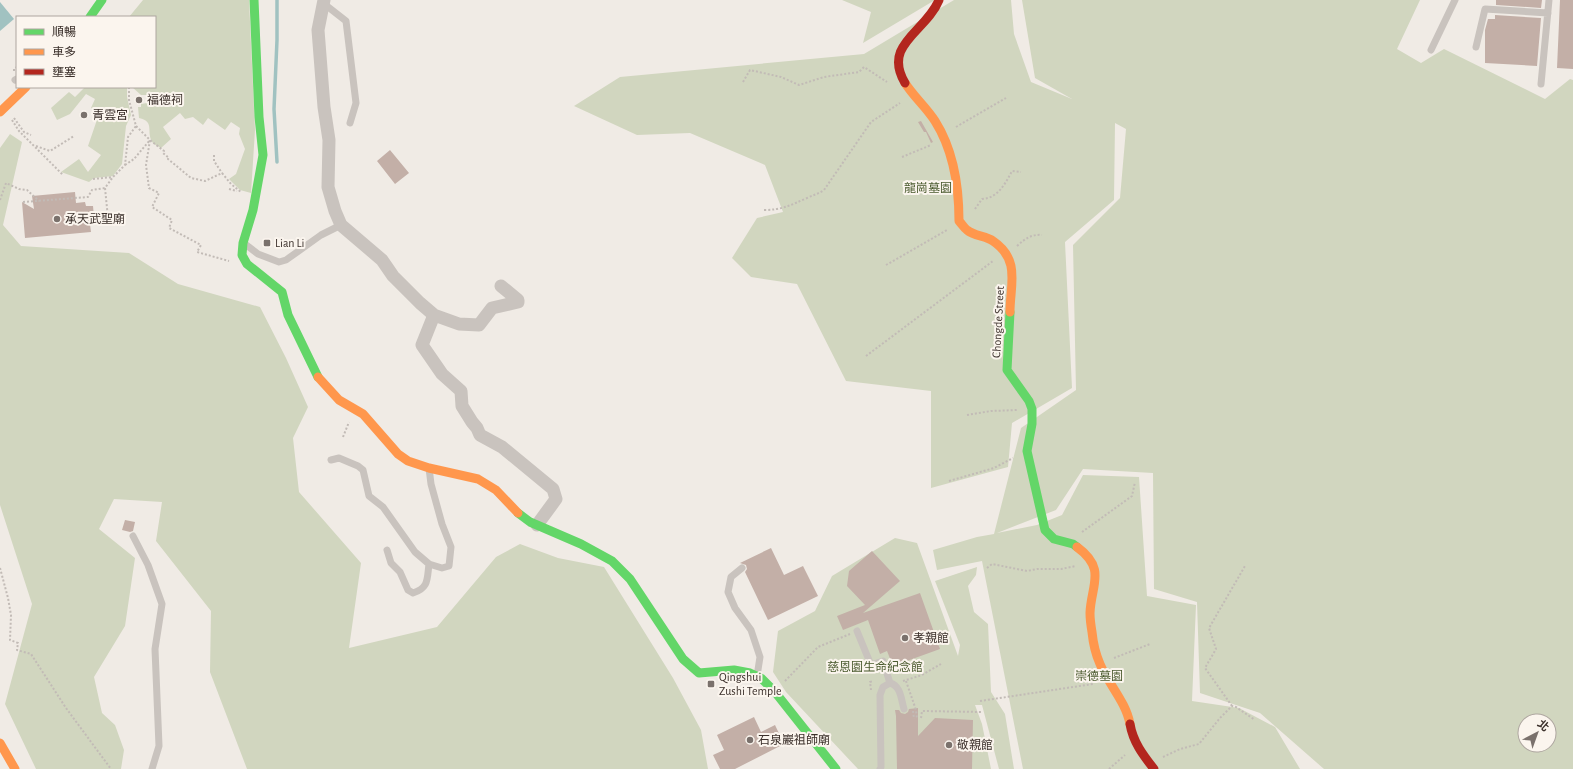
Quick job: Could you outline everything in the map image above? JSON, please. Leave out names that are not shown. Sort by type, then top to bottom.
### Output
[{"type":"main road","points":[[91,16],[102,0]]},
{"type":"main road","points":[[254,0],[259,117],[263,155],[253,210],[242,255],[247,264],[282,292],[288,315],[319,379],[339,400],[363,414],[398,454],[408,461],[429,468],[478,479],[496,490],[518,513],[537,525],[581,544],[612,561],[630,579],[683,659],[699,674],[734,670],[750,673],[761,678],[775,692],[836,769]]},
{"type":"main road","name":"Chongde Street","points":[[939,0],[927,20],[905,44],[899,54],[899,68],[904,80],[932,115],[943,136],[959,194],[959,221],[968,231],[993,241],[1011,262],[1013,287],[1010,305],[1007,370],[1029,401],[1032,409]]},
{"type":"main road","points":[[2,110],[25,88]]},
{"type":"main road","points":[[1032,409],[1032,424],[1027,451],[1045,530],[1054,539],[1073,544],[1084,552],[1090,560],[1095,571],[1096,582],[1090,613],[1092,632],[1100,664],[1128,714],[1131,732],[1136,746],[1153,767]]},
{"type":"main road","points":[[0,743],[15,769]]},
{"type":"street","points":[[324,2],[318,30],[324,107],[329,140],[328,187],[341,225],[382,260],[393,276],[434,315],[458,324],[479,325],[492,308],[518,302],[518,300],[501,286]]},
{"type":"street","points":[[434,315],[422,345],[442,374],[461,391],[462,406],[480,435],[502,447],[553,489],[556,499],[537,525]]},
{"type":"lane","points":[[1431,50],[1455,0]]},
{"type":"lane","points":[[1540,84],[1549,0]]},
{"type":"lane","points":[[324,2],[346,21],[356,103],[350,123]]},
{"type":"lane","points":[[1476,47],[1485,9],[1548,13]]},
{"type":"lane","points":[[244,243],[258,254],[278,262],[286,260],[321,235],[341,225]]},
{"type":"lane","points":[[331,460],[339,458],[358,466],[363,470],[369,496],[383,507],[415,552],[429,564],[442,568],[449,566],[451,547],[442,524],[431,484],[429,468]]},
{"type":"lane","points":[[133,536],[148,565],[162,604],[155,649],[159,746],[152,769]]},
{"type":"lane","points":[[387,550],[391,563],[400,572],[408,590],[413,593],[421,591],[426,585],[429,564]]},
{"type":"lane","points":[[742,568],[731,578],[728,592],[735,608],[751,630],[760,657],[757,676]]},
{"type":"lane","points":[[857,631],[871,665],[883,661],[890,683],[898,688],[904,709]]},
{"type":"lane","points":[[880,769],[880,694],[883,687],[890,683]]},
{"type":"path","points":[[743,82],[750,70],[781,77],[799,85],[824,77],[859,72],[864,67],[891,84]]},
{"type":"path","points":[[129,88],[129,100],[136,126],[164,151],[163,153],[169,158],[168,159],[191,178],[206,181],[222,173]]},
{"type":"path","points":[[902,157],[943,136],[1006,98]]},
{"type":"path","points":[[764,210],[772,210],[796,204],[824,190],[871,122],[901,103]]},
{"type":"path","points":[[2,110],[15,120],[24,132],[31,135]]},
{"type":"path","points":[[2,110],[34,146],[63,175]]},
{"type":"path","points":[[125,165],[128,137],[136,126]]},
{"type":"path","points":[[34,146],[50,151],[74,136]]},
{"type":"path","points":[[108,218],[105,188],[113,177],[125,165],[134,159],[150,140]]},
{"type":"path","points":[[150,140],[146,165],[149,188],[159,193],[152,207],[172,220],[169,228],[200,245],[197,252],[230,262],[242,255]]},
{"type":"path","points":[[214,155],[214,161],[222,173],[238,191]]},
{"type":"path","points":[[974,210],[982,199],[988,198],[1001,190],[1012,171],[1021,172]]},
{"type":"path","points":[[93,179],[113,177]]},
{"type":"path","points":[[1,198],[6,184],[18,189],[27,190],[39,201]]},
{"type":"path","points":[[23,202],[88,197],[92,190],[105,188]]},
{"type":"path","points":[[229,189],[255,196]]},
{"type":"path","points":[[886,265],[949,229]]},
{"type":"path","points":[[1016,246],[1028,237],[1036,234],[1042,235]]},
{"type":"path","points":[[866,356],[1004,252]]},
{"type":"path","points":[[967,415],[991,411],[1032,409]]},
{"type":"path","points":[[949,481],[994,468],[1027,451]]},
{"type":"path","points":[[1073,544],[1077,535],[1132,496],[1135,482]]},
{"type":"path","points":[[987,568],[992,564],[1027,571],[1037,569],[1061,569],[1084,564],[1090,560]]},
{"type":"path","points":[[1245,566],[1209,628],[1216,649],[1205,668],[1232,706],[1236,707],[1255,720]]},
{"type":"path","points":[[0,568],[11,615],[10,640],[18,643],[17,650],[31,654],[66,708],[111,769]]},
{"type":"path","points":[[775,692],[818,647],[857,631]]},
{"type":"path","points":[[1100,664],[1150,644]]},
{"type":"path","points":[[900,682],[922,675],[941,664]]},
{"type":"path","points":[[870,693],[872,691],[870,682],[873,681]]},
{"type":"path","points":[[980,701],[1109,682]]},
{"type":"path","points":[[1153,767],[1158,759],[1180,749],[1199,744],[1232,706]]},
{"type":"path","points":[[916,710],[917,719]]},
{"type":"path","points":[[921,718],[922,711],[982,712]]},
{"type":"path","points":[[1109,769],[1128,753]]},
{"type":"green space","points":[[143,0],[249,0],[255,130],[251,193],[240,190],[229,179],[236,174],[245,149],[239,134],[240,128],[231,122],[225,130],[208,118],[203,125],[193,117],[185,119],[180,113],[163,127],[171,139],[161,148],[153,143],[149,125],[147,122],[139,118],[138,107],[141,107],[141,104],[147,103],[146,95],[141,95],[133,88],[156,88],[156,16],[130,16]]},
{"type":"green space","points":[[842,0],[935,0],[863,43],[871,12]]},
{"type":"green space","points":[[954,0],[1011,0],[1014,34],[1031,82],[1072,99],[1035,78],[1022,0],[1420,0],[1397,49],[1421,63],[1444,49],[1545,99],[1570,79],[1573,80],[1573,769],[1324,769],[1260,713],[1200,693],[1197,602],[1154,589],[1153,473],[1083,469],[1056,510],[997,533],[1037,525],[1062,515],[1083,475],[1139,477],[1147,596],[1196,605],[1192,701],[1239,708],[1275,727],[1300,769],[1023,769],[982,561],[937,570],[933,550],[977,537],[994,534],[1021,428],[1076,390],[1073,245],[1120,198],[1126,129],[1115,123],[1114,200],[1065,242],[1072,388],[1012,423],[1008,467],[931,488],[931,391],[846,381],[797,284],[751,277],[732,258],[757,218],[783,212],[765,165],[690,133],[637,135],[574,106],[620,77],[864,54]]},
{"type":"green space","points":[[84,88],[127,88],[127,97],[131,115],[126,126],[122,164],[113,176],[94,178],[89,182],[61,172],[79,159],[88,172],[101,155],[88,146],[100,111],[91,108],[95,99],[86,94],[70,114],[57,120],[51,108],[69,92],[75,97]]},
{"type":"green space","points":[[10,134],[22,142],[3,225],[21,246],[129,253],[178,284],[260,307],[286,358],[308,407],[293,438],[299,492],[361,563],[349,648],[437,627],[496,557],[520,544],[558,558],[604,567],[673,678],[701,730],[708,769],[247,769],[210,672],[211,611],[156,541],[162,502],[114,499],[99,529],[135,558],[125,626],[94,677],[102,713],[115,725],[124,750],[121,769],[36,769],[5,704],[32,604],[0,505],[0,148]]},
{"type":"green space","name":"慈恩園生命紀念館","points":[[895,538],[917,543],[958,656],[960,645],[935,581],[977,567],[976,575],[968,586],[974,612],[988,624],[991,692],[1005,714],[1014,769],[999,769],[982,705],[975,705],[982,724],[991,769],[858,769],[786,692],[773,672],[778,631],[815,611],[832,576]]},
{"type":"water","points":[[0,2],[14,19],[0,31]]},
{"type":"building","points":[[1496,0],[1542,0],[1541,8],[1496,5]]},
{"type":"building","points":[[1560,0],[1573,0],[1573,69],[1557,68]]},
{"type":"building","points":[[1495,15],[1541,18],[1537,66],[1485,63],[1485,30],[1488,19],[1495,19]]},
{"type":"building","points":[[921,121],[933,142],[931,143],[926,132],[924,132],[918,122]]},
{"type":"building","points":[[390,150],[409,173],[395,184],[377,161]]},
{"type":"building","name":"承天武聖廟","points":[[75,192],[76,203],[85,202],[86,206],[93,206],[94,217],[89,217],[91,232],[25,238],[22,202],[34,209],[32,196]]},
{"type":"building","points":[[125,520],[135,522],[133,531],[130,532],[122,530]]},
{"type":"building","points":[[771,548],[784,575],[803,566],[818,596],[768,620],[745,572],[747,569],[746,565],[740,563]]},
{"type":"building","points":[[872,551],[900,581],[863,613],[920,593],[940,649],[893,666],[887,651],[880,654],[868,620],[843,630],[837,616],[865,605],[847,586],[849,571]]},
{"type":"building","points":[[918,708],[918,736],[935,718],[973,720],[972,769],[897,769],[895,710],[899,710],[901,713],[905,714],[909,709]]},
{"type":"building","name":"石泉巖祖師廟","points":[[754,717],[761,732],[775,725],[784,744],[735,769],[720,769],[713,755],[724,750],[717,735]]},
{"type":"waterway","points":[[277,0],[274,109],[277,162]]},
{"type":"traffic: fast","points":[[91,16],[102,0]]},
{"type":"traffic: fast","points":[[254,0],[259,117],[263,155],[253,210],[243,243],[242,255],[247,264],[282,292],[288,315],[318,377]]},
{"type":"traffic: fast","points":[[1010,312],[1007,370],[1029,401],[1032,409],[1032,424],[1027,451],[1045,530],[1054,539],[1073,544],[1077,547]]},
{"type":"traffic: fast","points":[[518,513],[530,522],[581,544],[612,561],[630,579],[683,659],[699,673],[734,670],[750,673],[761,678],[775,692],[836,769]]},
{"type":"traffic: slow","points":[[905,83],[935,121],[947,144],[954,169],[958,195],[959,221],[970,232],[993,241],[1002,248],[1007,256],[1011,265],[1012,274],[1010,312]]},
{"type":"traffic: slow","points":[[0,112],[25,88]]},
{"type":"traffic: slow","points":[[318,377],[339,400],[363,414],[398,454],[408,461],[429,468],[478,479],[496,490],[518,513]]},
{"type":"traffic: slow","points":[[1077,547],[1086,555],[1095,570],[1090,613],[1092,636],[1096,653],[1104,672],[1125,708],[1130,724]]},
{"type":"traffic: slow","points":[[0,743],[15,769]]},
{"type":"traffic: jam","points":[[905,83],[899,70],[899,58],[902,48],[933,11],[939,0]]},
{"type":"traffic: jam","points":[[1130,724],[1131,731],[1136,742],[1154,769]]},
{"type":"place","name":"福德祠","points":[[139,100]]},
{"type":"place","name":"青雲宮","points":[[84,115]]},
{"type":"place","name":"承天武聖廟","points":[[57,219]]},
{"type":"place","name":"Lian Li","points":[[267,243]]},
{"type":"place","name":"孝親館","points":[[905,638]]},
{"type":"place","name":"Qingshui Zushi Temple","points":[[711,684]]},
{"type":"place","name":"石泉巖祖師廟","points":[[750,740]]},
{"type":"place","name":"敬親館","points":[[949,745]]},
{"type":"park label","name":"龍崗墓園","points":[[928,188]]},
{"type":"park label","name":"崇德墓園","points":[[1099,676]]}]
